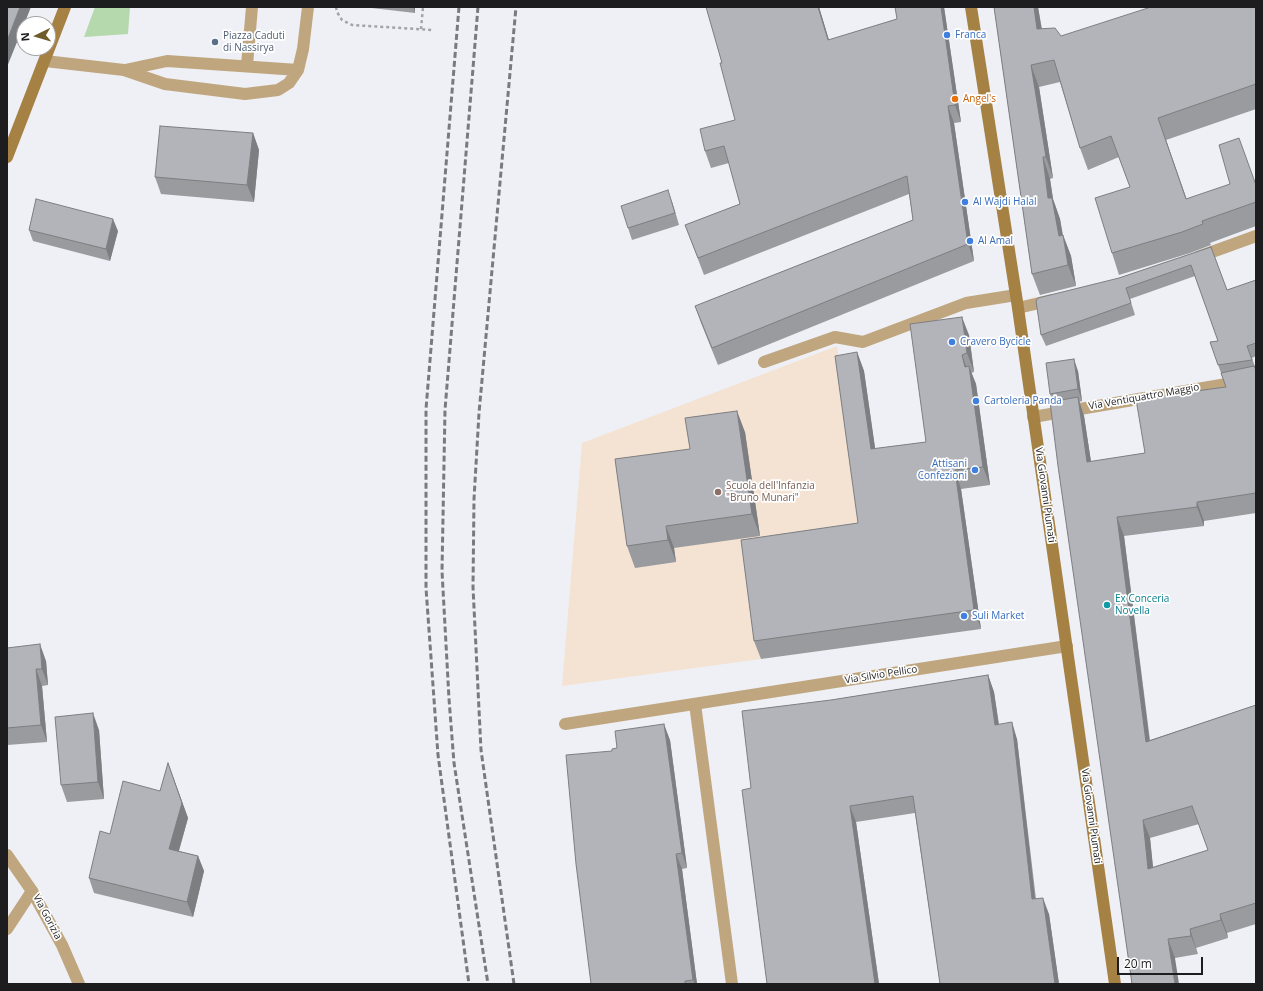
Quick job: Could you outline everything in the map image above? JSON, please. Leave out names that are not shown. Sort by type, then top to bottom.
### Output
[{"type":"street","points":[[7,157],[65,7]]},
{"type":"street","points":[[247,65],[252,7]]},
{"type":"street","points":[[45,61],[124,70],[164,84],[245,94],[278,90],[289,83],[298,70],[303,49],[308,7]]},
{"type":"street","name":"Via Giovanni Piumati","points":[[971,7],[1018,308],[1115,984]]},
{"type":"street","points":[[124,70],[167,61],[247,65],[298,70]]},
{"type":"street","points":[[1184,262],[1256,236]]},
{"type":"street","points":[[764,362],[835,337],[863,342],[966,303],[1016,295]]},
{"type":"street","points":[[1018,308],[1060,298]]},
{"type":"street","name":"Via Ventiquattro Maggio","points":[[1033,417],[1256,379]]},
{"type":"street","name":"Via Silvio Pellico","points":[[565,724],[1067,646]]},
{"type":"street","points":[[695,704],[732,984]]},
{"type":"street","name":"Via Gorizia","points":[[7,855],[32,890],[62,945],[79,984]]},
{"type":"street","points":[[7,929],[32,890]]},
{"type":"path","points":[[336,7],[342,20],[352,25],[433,30]]},
{"type":"path","points":[[420,29],[423,7]]},
{"type":"shaded area","name":"Scuola dell'Infanzia \"Bruno Munari\"","points":[[837,346],[866,542],[753,605],[761,659],[562,686],[582,443]]},
{"type":"green space","points":[[95,7],[130,7],[128,34],[84,37]]},
{"type":"building","points":[[7,7],[20,7],[16,16],[7,41]]},
{"type":"building","points":[[706,7],[818,7],[828,40],[897,19],[895,7],[941,7],[955,105],[948,106],[968,244],[712,348],[695,306],[913,220],[907,176],[698,258],[685,225],[740,204],[724,146],[705,151],[700,129],[735,120],[720,63],[722,63]]},
{"type":"building","points":[[994,7],[1034,7],[1037,29],[1055,28],[1061,36],[1151,7],[1256,7],[1256,84],[1158,118],[1186,199],[1230,184],[1219,145],[1239,138],[1256,185],[1256,202],[1202,221],[1203,224],[1182,232],[1112,253],[1095,198],[1130,187],[1111,136],[1080,148],[1054,60],[1031,65],[1046,157],[1043,157],[1048,198],[1052,198],[1059,236],[1063,235],[1068,265],[1032,274]]},
{"type":"building","points":[[160,126],[253,133],[247,185],[155,177]]},
{"type":"building","points":[[668,190],[675,213],[628,228],[621,206]]},
{"type":"building","points":[[36,199],[113,219],[106,249],[29,230]]},
{"type":"building","points":[[1211,247],[1227,290],[1256,280],[1256,343],[1247,346],[1252,360],[1218,365],[1210,342],[1218,341],[1191,265],[1126,288],[1131,303],[1041,335],[1036,301],[1038,298],[1119,278]]},
{"type":"building","points":[[962,317],[967,353],[962,355],[965,367],[969,366],[983,467],[955,470],[974,610],[754,641],[741,540],[858,523],[835,356],[857,352],[871,449],[926,442],[910,324]]},
{"type":"building","points":[[1074,359],[1078,389],[1050,394],[1046,363]]},
{"type":"building","points":[[1254,366],[1256,370],[1256,493],[1197,502],[1197,507],[1117,517],[1146,742],[1256,705],[1256,903],[1220,914],[1221,920],[1190,929],[1191,936],[1168,939],[1175,984],[1132,984],[1050,402],[1078,397],[1087,462],[1145,453],[1136,399],[1226,387],[1221,373]],"holes":[[[1192,806],[1208,850],[1148,869],[1143,820]]]},
{"type":"building","points":[[737,411],[752,514],[666,526],[668,540],[627,546],[615,459],[690,449],[685,418]]},
{"type":"building","points":[[40,644],[42,669],[36,669],[41,725],[7,728],[7,648]]},
{"type":"building","points":[[988,675],[995,725],[1012,722],[1032,899],[1043,898],[1055,984],[940,984],[913,796],[850,806],[875,984],[767,984],[742,790],[751,788],[742,711],[831,700]]},
{"type":"building","points":[[93,713],[98,782],[61,785],[55,717]]},
{"type":"building","points":[[664,724],[682,853],[676,854],[693,980],[685,981],[685,984],[591,984],[576,864],[566,755],[612,751],[612,749],[617,748],[615,731]]},
{"type":"building","points":[[168,763],[182,803],[169,849],[198,856],[187,902],[89,878],[100,831],[110,834],[123,781],[160,791]]},
{"type":"railway","points":[[459,7],[426,409],[426,588],[438,755],[469,984]]},
{"type":"railway","points":[[478,7],[445,410],[442,571],[454,763],[488,984]]},
{"type":"railway","points":[[514,984],[481,750],[473,587],[474,499],[479,413],[516,7]]},
{"type":"place","name":"Franca","points":[[947,35]]},
{"type":"place","name":"Piazza Caduti di Nassirya","points":[[215,42]]},
{"type":"place","name":"Angel's","points":[[955,99]]},
{"type":"place","name":"Al Wajdi Halal","points":[[965,202]]},
{"type":"place","name":"Al Amal","points":[[970,241]]},
{"type":"place","name":"Cravero Bycicle","points":[[952,342]]},
{"type":"place","name":"Cartoleria Panda","points":[[976,401]]},
{"type":"place","name":"Attisani Confezioni","points":[[975,470]]},
{"type":"place","name":"Scuola dell'Infanzia \"Bruno Munari\"","points":[[718,492]]},
{"type":"place","name":"Ex Conceria Novella","points":[[1107,605]]},
{"type":"place","name":"Suli Market","points":[[964,616]]}]
